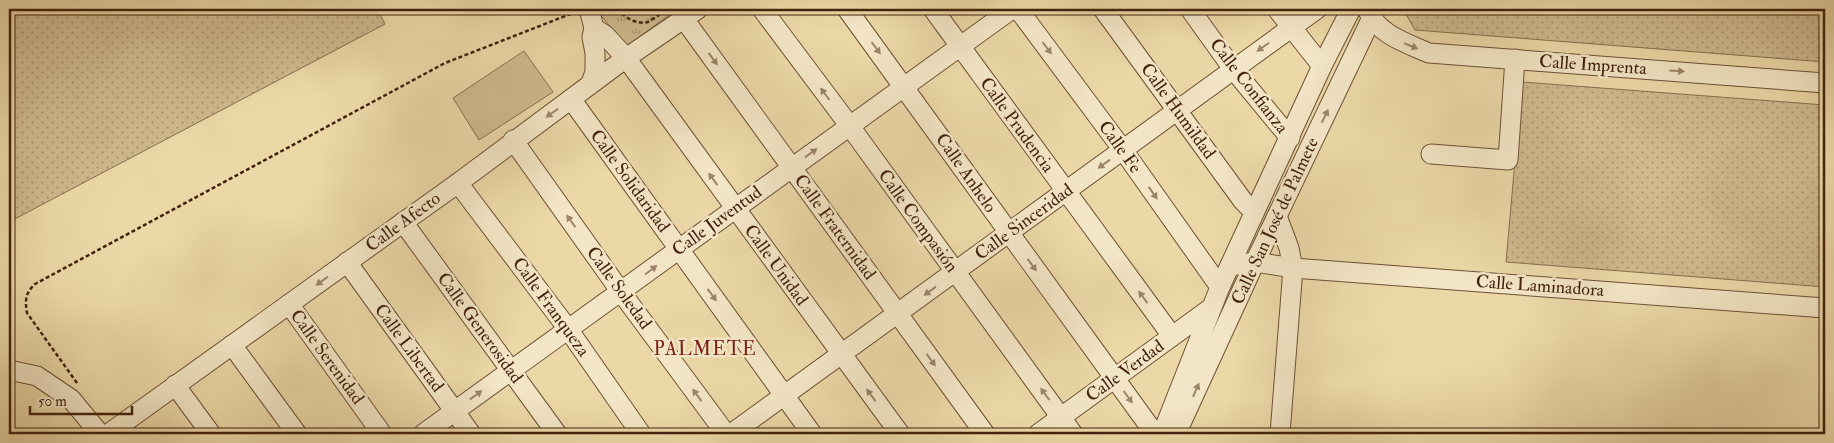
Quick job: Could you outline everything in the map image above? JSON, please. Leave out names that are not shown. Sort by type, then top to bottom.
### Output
[{"type":"street","name":"Calle Compasión","points":[[762,9],[849,125],[1073,434]]},
{"type":"street","name":"Calle Anhelo","points":[[847,9],[1156,434]]},
{"type":"street","name":"Calle Prudencia","points":[[933,9],[1172,336]]},
{"type":"street","name":"Calle Juventud","points":[[423,434],[904,85],[1012,9]]},
{"type":"street","name":"Calle Fe","points":[[1018,9],[1123,150],[1220,287]]},
{"type":"street","name":"Calle Humildad","points":[[1103,9],[1243,201],[1254,212]]},
{"type":"street","name":"Calle Confianza","points":[[1190,9],[1233,69],[1290,138]]},
{"type":"street","points":[[1277,9],[1322,66]]},
{"type":"street","name":"Calle Sinceridad","points":[[731,434],[1009,234],[1316,9]]},
{"type":"street","name":"Calle San José de Palmete","points":[[1162,434],[1220,287],[1322,66],[1351,9]]},
{"type":"street","points":[[582,10],[594,28],[592,37],[595,53],[595,72],[591,83]]},
{"type":"street","name":"Calle San José de Palmete","points":[[1176,434],[1276,216],[1344,75],[1368,11]]},
{"type":"street","name":"Calle Imprenta","points":[[1368,11],[1396,39],[1429,53],[1825,83]]},
{"type":"street","name":"Calle Afecto","points":[[118,431],[175,385],[403,222],[591,83],[691,14]]},
{"type":"street","name":"Calle Fraternidad","points":[[691,14],[792,167],[985,434]]},
{"type":"street","name":"Calle Unidad","points":[[594,28],[605,35],[626,58],[734,209],[900,434]]},
{"type":"street","points":[[1431,154],[1508,160],[1515,59]]},
{"type":"street","name":"Calle Solidaridad","points":[[571,99],[812,434]]},
{"type":"street","name":"Calle Soledad","points":[[513,140],[621,292],[726,434]]},
{"type":"street","name":"Calle Franqueza","points":[[458,182],[568,328],[641,434]]},
{"type":"street","points":[[1276,216],[1289,248],[1293,268],[1280,434]]},
{"type":"street","name":"Calle Generosidad","points":[[403,222],[557,434]]},
{"type":"street","name":"Calle Libertad","points":[[347,262],[471,434]]},
{"type":"street","name":"Calle Laminadora","points":[[1230,266],[1255,262],[1293,268],[1825,308]]},
{"type":"street","name":"Calle Serenidad","points":[[288,304],[382,434]]},
{"type":"street","name":"Calle Verdad","points":[[1038,434],[1212,308]]},
{"type":"street","points":[[232,345],[297,434]]},
{"type":"street","points":[[9,370],[37,376],[71,400],[100,434]]},
{"type":"street","points":[[175,385],[211,434]]},
{"type":"path","points":[[617,9],[627,18],[647,22],[664,11]]},
{"type":"path","points":[[80,386],[27,314],[25,299],[35,284],[445,63],[582,10]]},
{"type":"green space","points":[[9,9],[377,9],[385,24],[9,222]]},
{"type":"green space","points":[[596,9],[677,9],[626,47]]},
{"type":"green space","points":[[1403,9],[1825,9],[1825,62],[1415,30]]},
{"type":"green space","points":[[524,51],[553,92],[479,140],[453,98]]},
{"type":"green space","points":[[1522,82],[1825,105],[1825,287],[1506,262]]},
{"type":"district","name":"PALMETE","points":[[705,349]]}]
